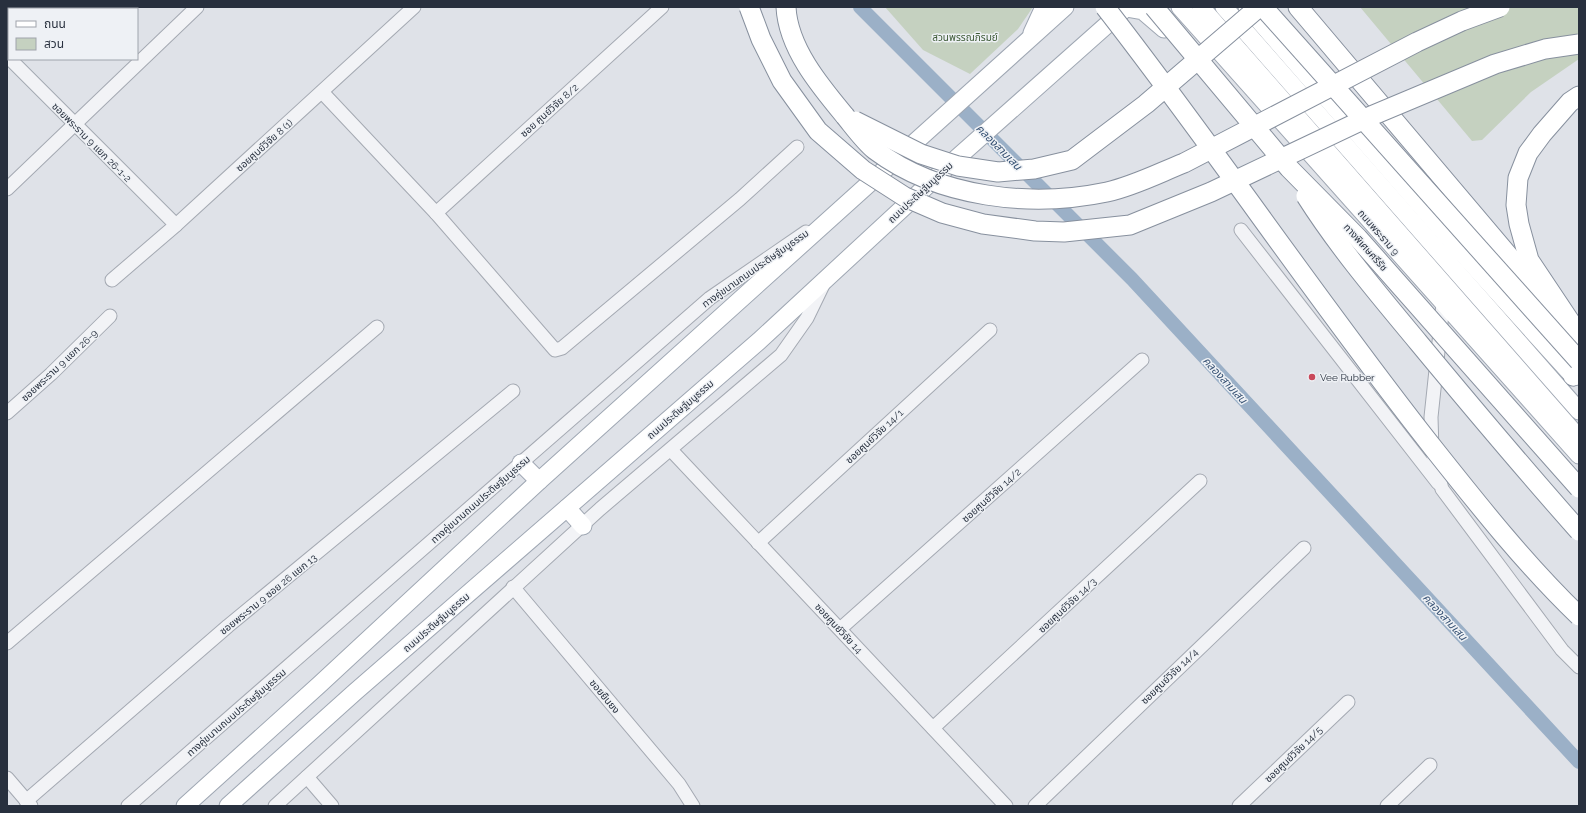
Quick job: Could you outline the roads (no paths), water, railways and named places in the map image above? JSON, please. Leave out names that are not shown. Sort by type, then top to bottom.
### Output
[{"type":"highway","points":[[749,7],[761,39],[782,81],[818,131],[863,170],[905,197],[942,213],[983,224],[1035,231],[1064,232],[1130,225],[1211,192],[1371,116],[1495,64],[1545,49],[1579,44]]},
{"type":"highway","points":[[786,7],[796,46],[815,80],[874,149],[917,175],[976,193],[1045,199],[1080,197],[1109,191],[1146,179],[1178,165],[1417,42],[1462,21],[1500,7]]},
{"type":"highway","points":[[1105,7],[1194,123],[1329,312],[1411,420],[1496,527],[1556,594],[1579,616]]},
{"type":"highway","name":"ทางพิเศษศรีรัช","points":[[1154,7],[1289,168],[1358,238],[1579,488]]},
{"type":"highway","points":[[1298,7],[1498,241],[1535,287],[1560,332],[1577,373]]},
{"type":"highway","points":[[845,116],[920,154],[958,166],[998,172],[1034,169],[1072,160],[1146,104],[1256,9],[1577,373]]},
{"type":"highway","points":[[1579,96],[1570,102],[1528,153],[1518,178],[1516,205],[1519,224],[1529,260],[1579,336]]},
{"type":"highway","points":[[1289,168],[1325,225],[1389,306],[1513,457],[1579,531]]},
{"type":"main road","points":[[1028,40],[1044,7]]},
{"type":"main road","points":[[186,806],[539,481],[1065,7]]},
{"type":"main road","name":"ถนนพระราม 9","points":[[1180,7],[1579,455]]},
{"type":"main road","name":"ถนนพระราม 9","points":[[1201,7],[1579,438]]},
{"type":"main road","points":[[1224,7],[1579,411]]},
{"type":"main road","points":[[1126,8],[1143,11],[1158,22],[1215,86],[1235,101],[1294,134]]},
{"type":"main road","name":"ถนนประดิษฐ์มนูธรรม","points":[[228,806],[339,707],[759,341],[958,157],[1126,8]]},
{"type":"main road","points":[[521,463],[539,481]]},
{"type":"main road","points":[[567,508],[583,526]]},
{"type":"street","points":[[7,189],[197,7]]},
{"type":"street","name":"ซอยศูนย์วิจัย 8 (1)","points":[[112,280],[176,225],[414,7]]},
{"type":"street","name":"ซอย ศูนย์วิจัย 8/2","points":[[436,213],[662,7]]},
{"type":"street","name":"ซอยพระราม 9 แยก 26-1-2","points":[[11,60],[74,125],[176,225]]},
{"type":"street","points":[[322,92],[436,213],[555,350],[558,350],[740,198],[797,146]]},
{"type":"street","name":"ทางคู่ขนานถนนประดิษฐ์มนูธรรม","points":[[128,806],[710,298],[843,207]]},
{"type":"street","points":[[1242,230],[1442,489],[1562,650],[1579,667]]},
{"type":"street","points":[[275,806],[513,587],[781,355],[807,318],[826,279]]},
{"type":"street","points":[[1442,489],[1432,451],[1431,417],[1443,304]]},
{"type":"street","name":"ซอยพระราม 9 แยก 26-9","points":[[7,413],[51,374],[110,316]]},
{"type":"street","points":[[7,643],[378,327]]},
{"type":"street","name":"ซอยศูนย์วิจัย 14/1","points":[[758,543],[990,330]]},
{"type":"street","name":"ซอยศูนย์วิจัย 14/2","points":[[840,630],[1142,360]]},
{"type":"street","name":"ซอยพระราม 9 ซอย 26 แยก 13","points":[[28,803],[228,626],[513,391]]},
{"type":"street","name":"ซอยศูนย์วิจัย 14","points":[[671,450],[1006,806]]},
{"type":"street","name":"ซอยศูนย์วิจัย 14/3","points":[[933,728],[1200,481]]},
{"type":"street","name":"ซอยศูนย์วิจัย 14/4","points":[[1035,806],[1304,548]]},
{"type":"street","name":"ซอยยืนยง","points":[[513,587],[679,784],[693,806]]},
{"type":"street","name":"ซอยศูนย์วิจัย 14/5","points":[[1239,806],[1348,702]]},
{"type":"street","points":[[1387,806],[1430,765]]},
{"type":"street","points":[[307,777],[332,806]]},
{"type":"street","points":[[7,778],[28,803]]},
{"type":"waterway","name":"คลองสามเสน","points":[[860,7],[1132,279],[1579,762]]},
{"type":"place","name":"Vee Rubber","points":[[1312,377]]},
{"type":"park label","name":"สวนพรรณภิรมย์","points":[[965,37]]}]
